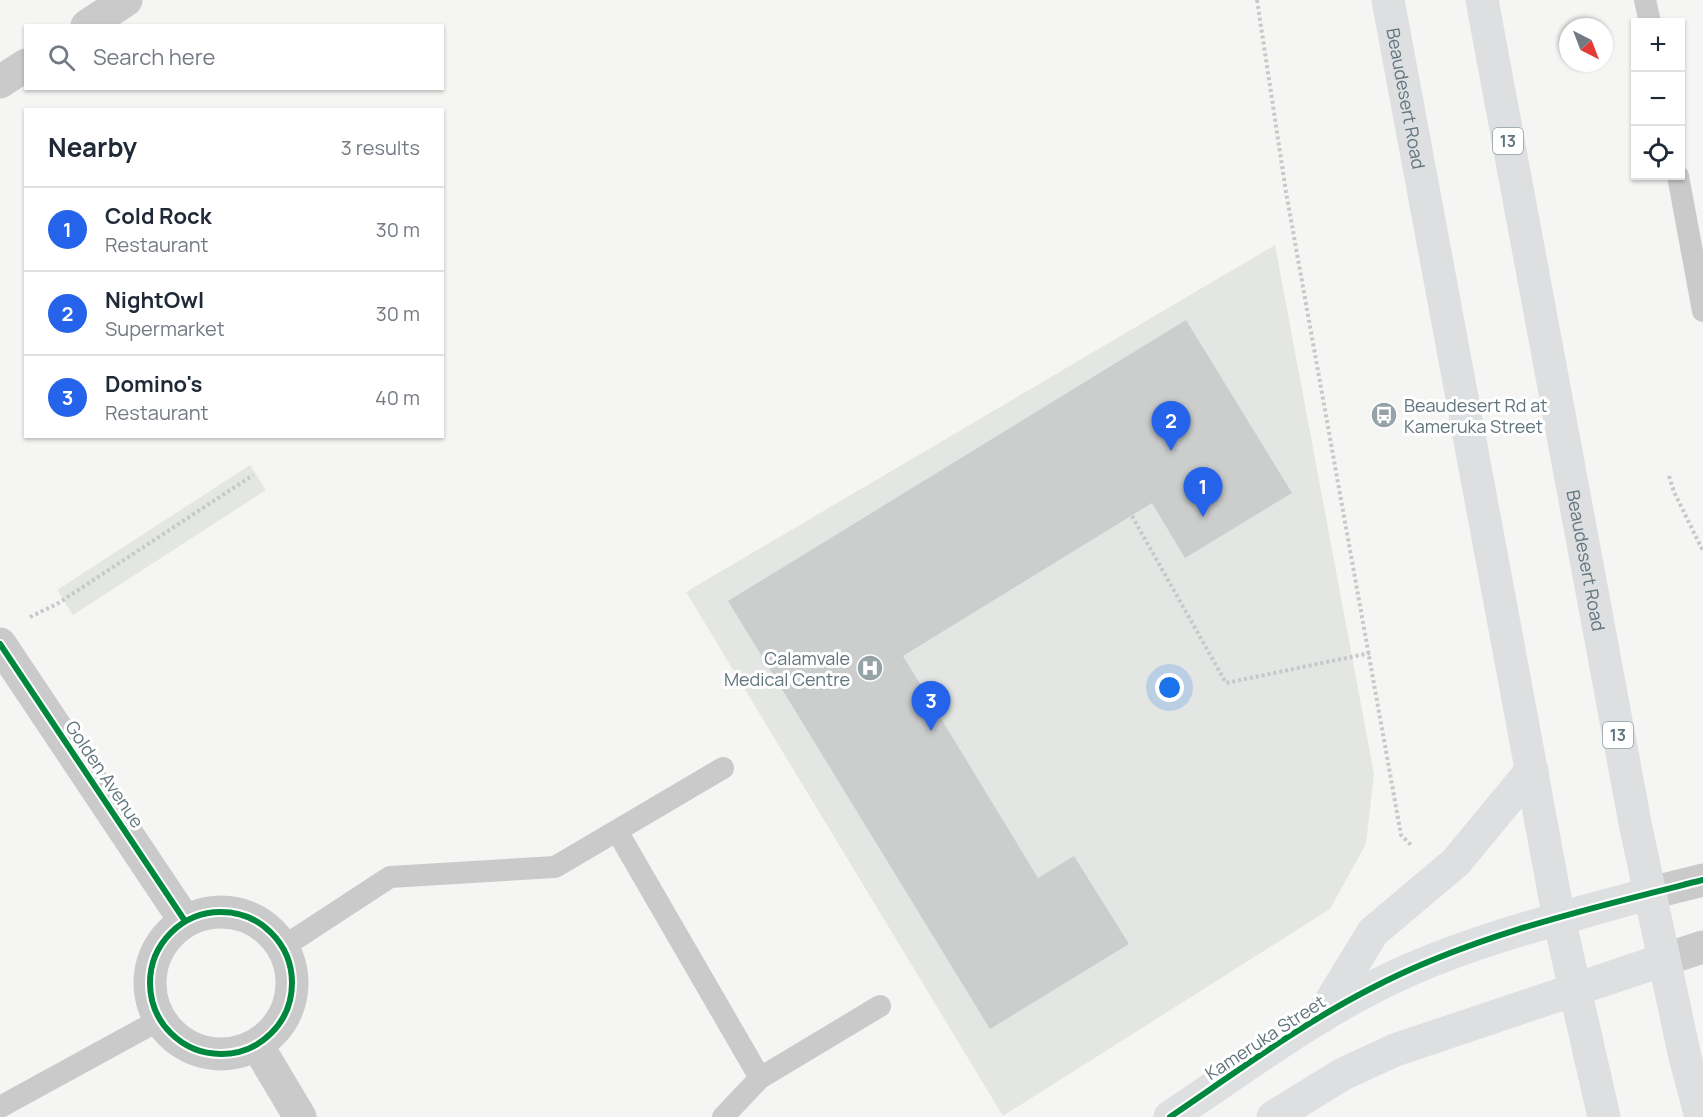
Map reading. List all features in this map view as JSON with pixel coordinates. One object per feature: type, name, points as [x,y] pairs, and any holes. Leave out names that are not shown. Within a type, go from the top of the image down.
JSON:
[{"type":"main road","name":"Beaudesert Road","points":[[1388,0],[1559,919],[1604,1117]]},
{"type":"main road","name":"Beaudesert Road","points":[[1482,0],[1636,828],[1663,960],[1694,1046],[1701,1117]]},
{"type":"main road","points":[[1321,1017],[1373,932],[1456,862],[1532,770]]},
{"type":"main road","name":"Kameruka Street","points":[[1170,1117],[1321,1017],[1409,970],[1500,935],[1651,893]]},
{"type":"main road","points":[[1274,1117],[1343,1074],[1395,1050],[1663,960]]},
{"type":"street","points":[[90,24],[126,0]]},
{"type":"street","points":[[0,82],[24,66]]},
{"type":"street","name":"Golden Avenue","points":[[0,644],[185,921]]},
{"type":"street","points":[[1651,893],[1703,880]]},
{"type":"street","points":[[228,912],[250,917],[269,929],[283,947],[291,968],[293,990],[287,1012],[274,1032],[257,1046],[236,1053],[214,1055],[192,1049],[173,1037],[159,1020],[150,999],[149,976],[155,954],[168,935],[185,921],[206,914],[228,912]]},
{"type":"street","points":[[1663,960],[1703,947]]},
{"type":"street","points":[[257,1046],[300,1117]]},
{"type":"lane","points":[[1645,0],[1649,18]]},
{"type":"lane","points":[[1679,180],[1703,310]]},
{"type":"lane","points":[[283,947],[390,877],[555,867],[723,768]]},
{"type":"lane","points":[[617,831],[760,1078]]},
{"type":"lane","points":[[723,1117],[760,1078],[880,1005]]},
{"type":"lane","points":[[0,1107],[159,1020]]},
{"type":"path","points":[[1257,0],[1286,192],[1401,835],[1416,850]]},
{"type":"path","points":[[28,618],[57,604],[253,475]]},
{"type":"path","points":[[1669,476],[1674,492],[1703,551]]},
{"type":"path","points":[[1131,516],[1226,683],[1370,653]]},
{"type":"shaded area","points":[[1275,245],[1374,774],[1366,844],[1330,909],[1003,1116],[686,592]]},
{"type":"shaded area","points":[[250,465],[266,490],[73,615],[57,590]]},
{"type":"building","points":[[1186,320],[1292,493],[1185,558],[1152,503],[903,656],[1038,878],[1074,856],[1129,944],[990,1029],[728,601]]},
{"type":"cycle path","points":[[0,644],[185,921]]},
{"type":"cycle path","points":[[1170,1117],[1318,1018],[1409,970],[1491,938],[1533,925],[1703,880]]},
{"type":"cycle path","points":[[221,912],[248,917],[271,933],[287,956],[292,983],[287,1010],[271,1033],[248,1049],[221,1054],[194,1049],[171,1033],[155,1010],[150,983],[155,956],[171,933],[194,917],[221,912]]},
{"type":"place","name":"Beaudesert Rd at Kameruka Street","points":[[1384,415]]},
{"type":"place","name":"NightOwl","points":[[1171,451]]},
{"type":"place","name":"Cold Rock","points":[[1203,517]]},
{"type":"place","name":"Calamvale Medical Centre","points":[[870,668]]},
{"type":"place","name":"Domino's","points":[[931,731]]}]
